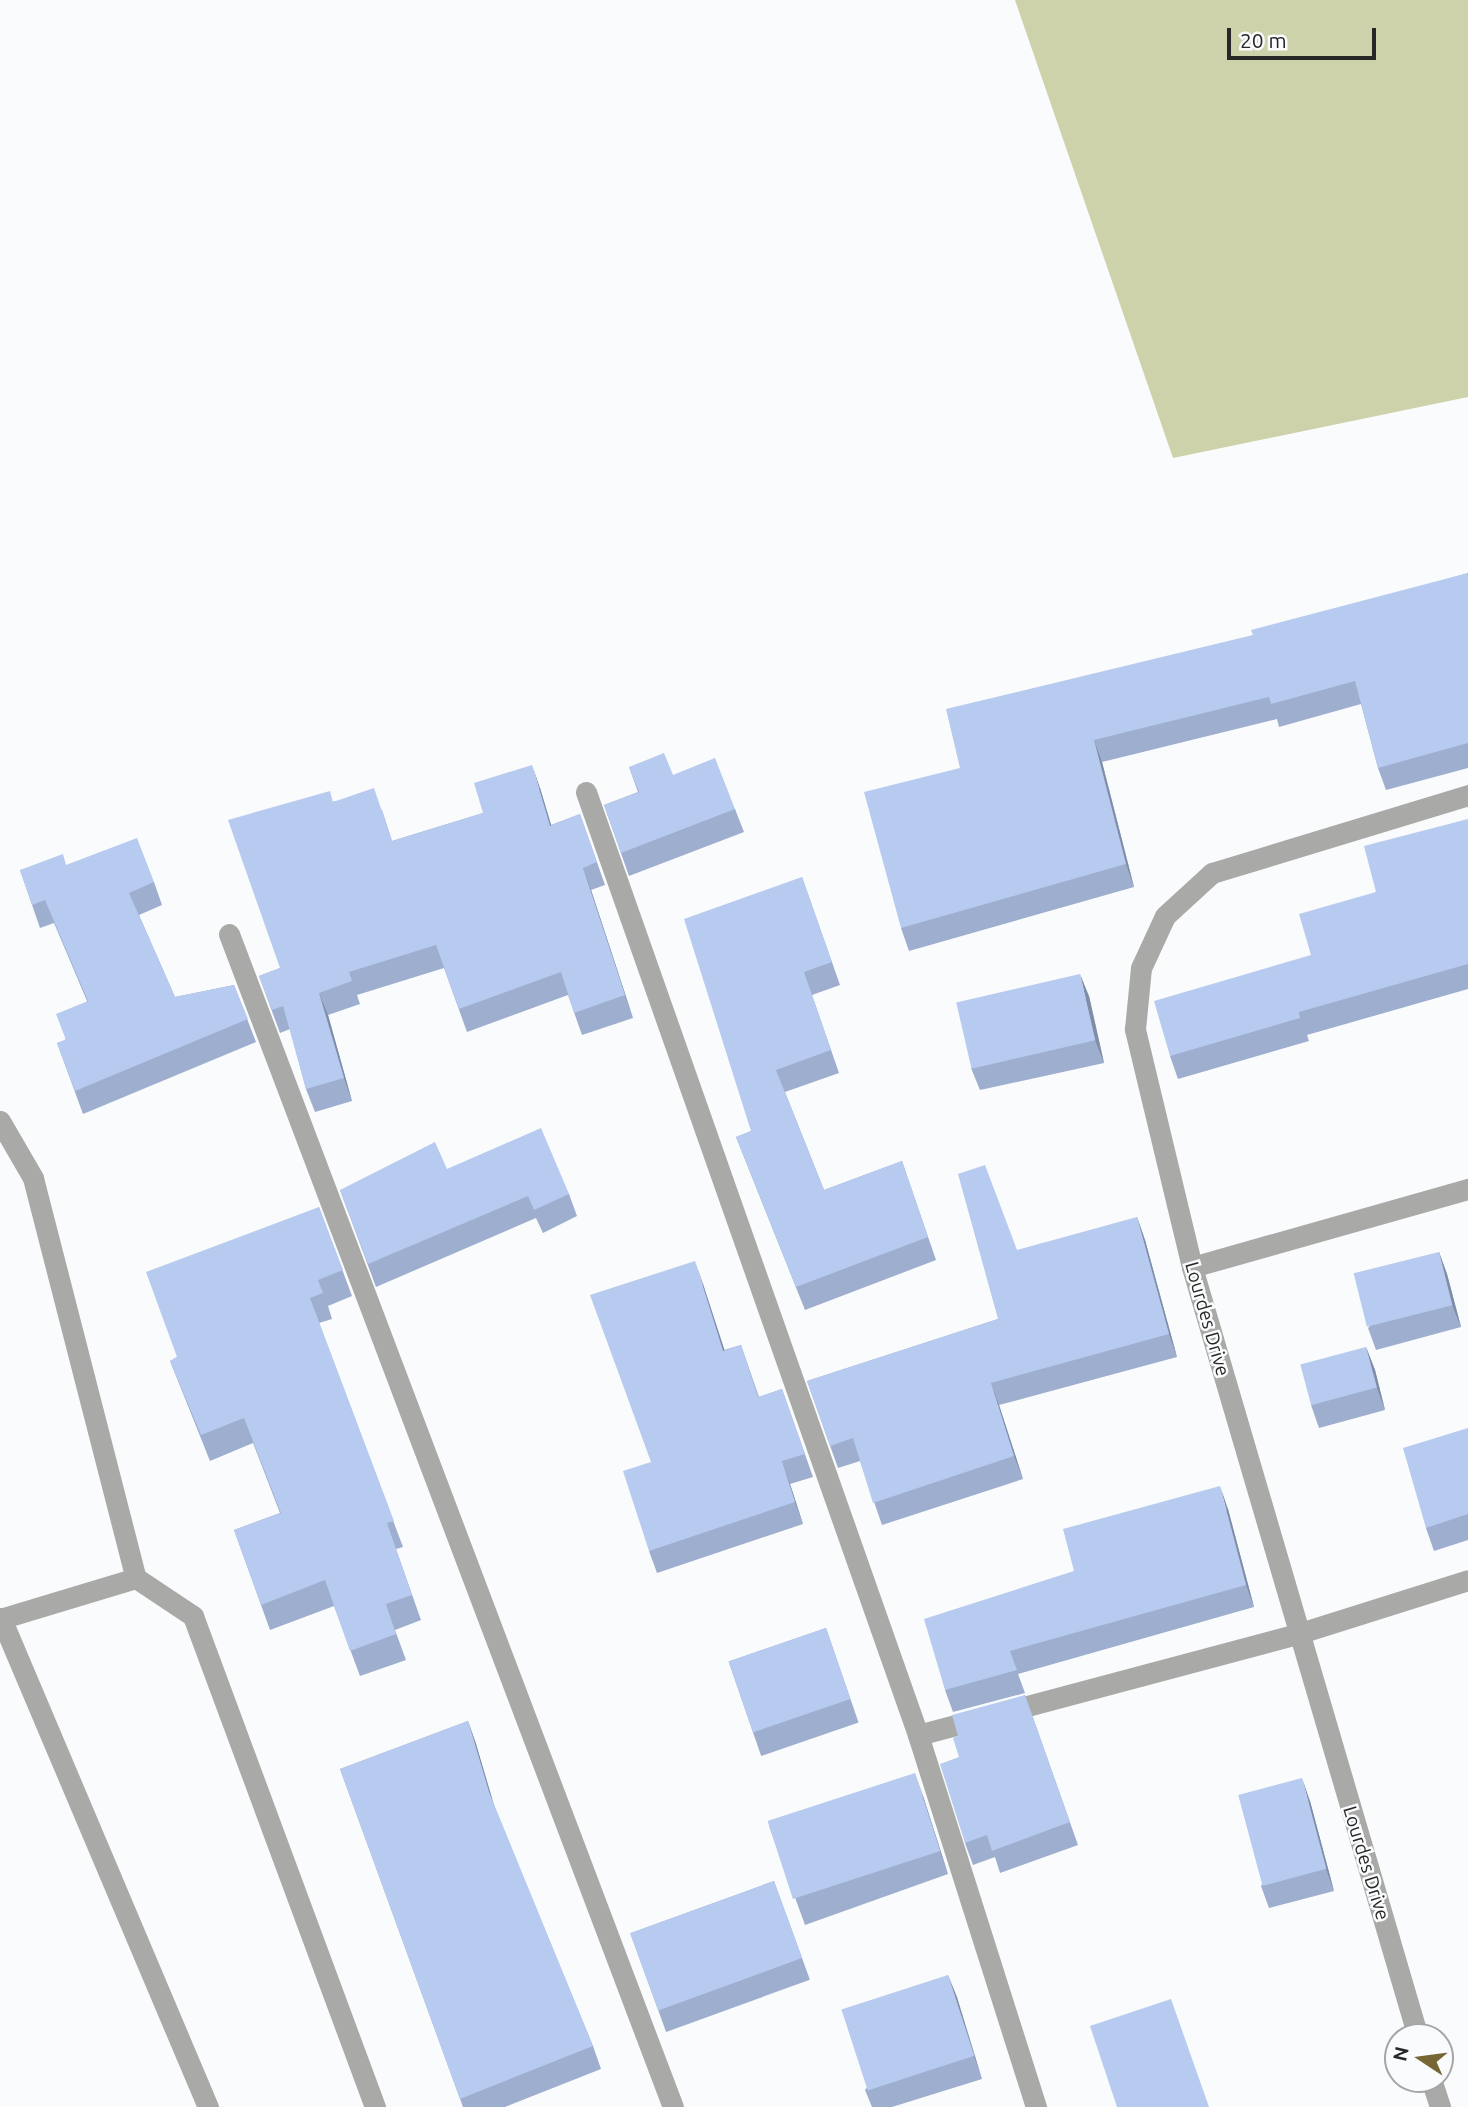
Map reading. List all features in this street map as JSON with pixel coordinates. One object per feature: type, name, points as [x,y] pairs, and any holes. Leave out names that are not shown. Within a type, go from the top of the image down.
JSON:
[{"type":"street","points":[[586,792],[918,1735],[1036,2107]]},
{"type":"street","name":"Lourdes Drive","points":[[1415,2023],[1297,1634],[1192,1267],[1135,1029],[1142,968],[1165,916],[1212,873],[1468,795]]},
{"type":"street","points":[[229,934],[673,2107]]},
{"type":"street","points":[[0,1121],[33,1178],[136,1578],[193,1616],[375,2107]]},
{"type":"street","points":[[1192,1267],[1468,1189]]},
{"type":"street","points":[[136,1578],[1,1618],[208,2107]]},
{"type":"street","points":[[918,1735],[1297,1634],[1468,1580]]},
{"type":"green space","points":[[1015,0],[1468,0],[1468,397],[1173,458]]},
{"type":"building","points":[[1468,573],[1468,743],[1378,768],[1355,681],[1271,704],[1269,697],[1094,740],[1126,864],[901,928],[864,792],[960,768],[946,709],[1253,635],[1251,630]]},
{"type":"building","points":[[664,753],[673,775],[715,758],[735,809],[621,853],[604,805],[639,792],[629,767]]},
{"type":"building","points":[[532,765],[550,826],[580,814],[597,862],[583,868],[625,995],[574,1013],[561,972],[459,1009],[436,945],[349,972],[352,981],[319,993],[344,1078],[306,1089],[283,1006],[272,1010],[259,976],[280,968],[228,820],[330,791],[333,802],[374,788],[392,841],[483,813],[474,783]]},
{"type":"building","points":[[1468,819],[1468,964],[1299,1012],[1300,1018],[1170,1056],[1154,1001],[1311,955],[1299,914],[1376,892],[1364,846]]},
{"type":"building","points":[[137,838],[154,882],[129,893],[175,997],[234,985],[248,1019],[75,1091],[57,1043],[66,1040],[56,1014],[88,1001],[45,900],[32,905],[20,870],[63,854],[66,865]]},
{"type":"building","points":[[802,877],[832,962],[804,972],[831,1050],[776,1070],[824,1190],[902,1161],[928,1237],[796,1287],[736,1137],[751,1131],[684,919]]},
{"type":"building","points":[[1080,974],[1095,1040],[972,1069],[956,1003]]},
{"type":"building","points":[[541,1128],[569,1194],[534,1210],[528,1196],[368,1264],[340,1190],[435,1142],[447,1169]]},
{"type":"building","points":[[985,1165],[1017,1250],[1137,1217],[1169,1334],[991,1383],[1014,1456],[873,1503],[853,1438],[830,1446],[807,1381],[998,1319],[958,1174]]},
{"type":"building","points":[[319,1207],[343,1270],[318,1280],[323,1293],[310,1298],[394,1521],[387,1523],[412,1595],[386,1604],[396,1634],[350,1651],[325,1580],[261,1605],[234,1530],[281,1513],[244,1418],[201,1435],[170,1361],[177,1357],[146,1272]]},
{"type":"building","points":[[1439,1252],[1452,1305],[1367,1327],[1354,1273]]},
{"type":"building","points":[[695,1261],[723,1351],[741,1345],[758,1397],[782,1389],[805,1454],[782,1461],[795,1502],[649,1551],[623,1471],[651,1462],[590,1295]]},
{"type":"building","points":[[1366,1347],[1377,1388],[1311,1405],[1300,1365]]},
{"type":"building","points":[[1468,1428],[1468,1514],[1426,1528],[1403,1448]]},
{"type":"building","points":[[1220,1486],[1246,1585],[1010,1651],[1017,1670],[945,1690],[924,1619],[1074,1571],[1063,1529]]},
{"type":"building","points":[[826,1628],[850,1699],[753,1732],[729,1662]]},
{"type":"building","points":[[1025,1695],[1070,1822],[992,1851],[987,1835],[965,1843],[940,1764],[959,1757],[953,1738],[958,1736],[952,1715]]},
{"type":"building","points":[[468,1721],[489,1792],[593,2046],[460,2099],[340,1769]]},
{"type":"building","points":[[915,1773],[940,1851],[793,1899],[768,1821]]},
{"type":"building","points":[[1302,1778],[1326,1869],[1263,1886],[1238,1795]]},
{"type":"building","points":[[774,1881],[802,1958],[658,2010],[630,1933]]},
{"type":"building","points":[[948,1975],[974,2056],[868,2090],[841,2010]]},
{"type":"building","points":[[1171,1999],[1209,2107],[1117,2107],[1090,2026]]}]
